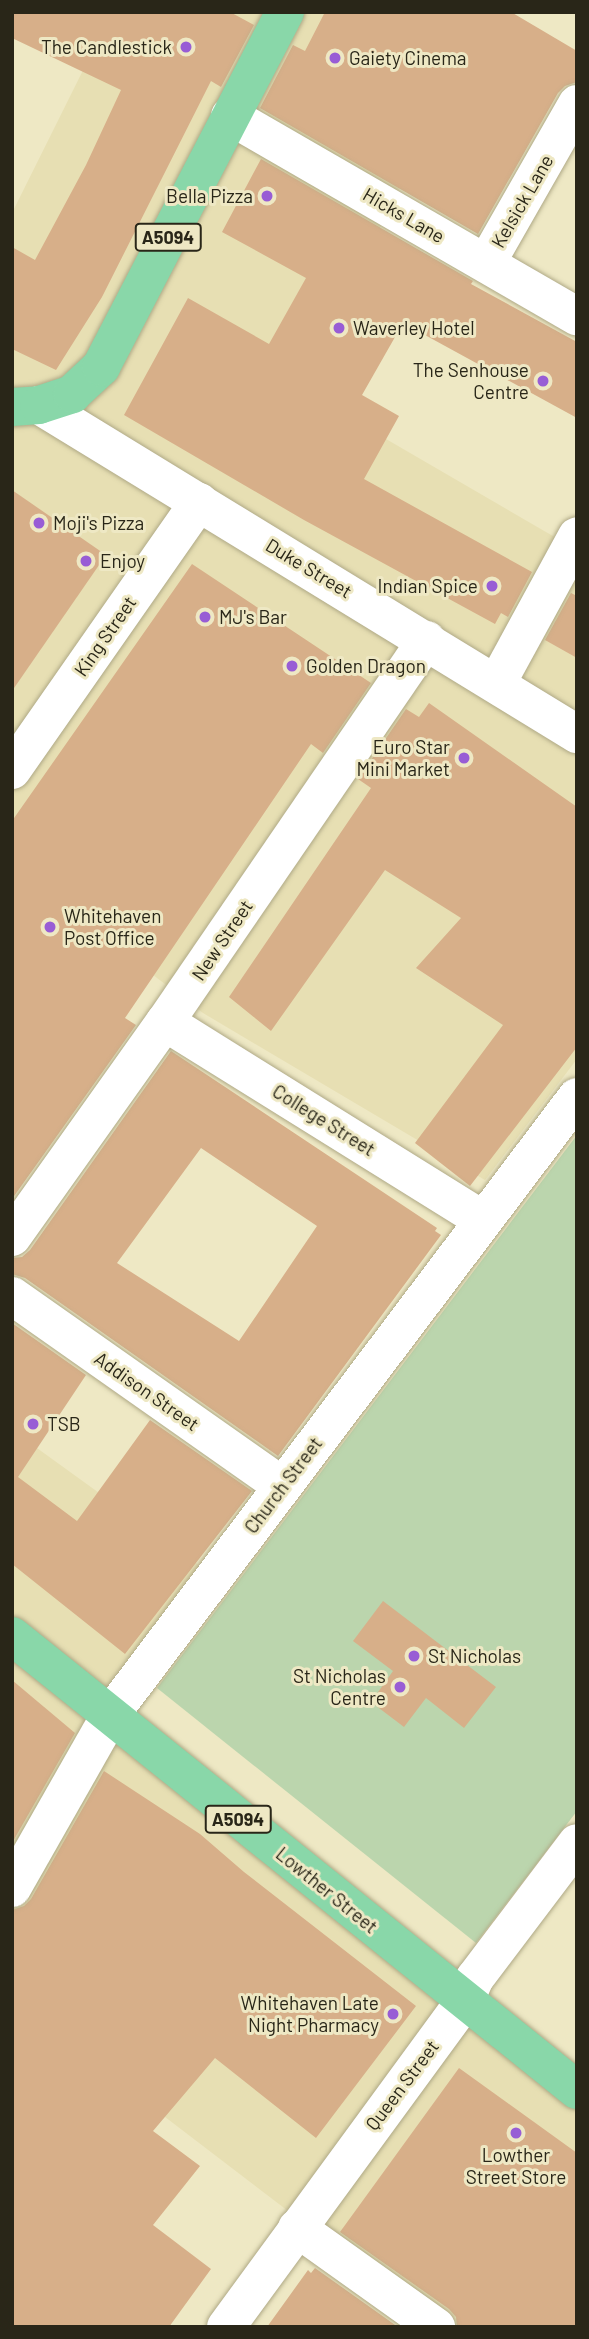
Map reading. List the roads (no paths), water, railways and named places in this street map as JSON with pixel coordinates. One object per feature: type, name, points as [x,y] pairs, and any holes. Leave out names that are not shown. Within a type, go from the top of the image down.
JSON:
[{"type":"main road","name":"A5094","points":[[26,406],[72,394],[101,368],[279,14]]},
{"type":"main road","name":"Lowther Street","points":[[12,1636],[577,2090]]},
{"type":"street","name":"Kelsick Lane","points":[[487,262],[577,104]]},
{"type":"street","name":"Hicks Lane","points":[[230,116],[577,316]]},
{"type":"street","points":[[577,138],[566,159],[577,164]]},
{"type":"street","name":"Duke Street","points":[[26,406],[199,502],[577,734]]},
{"type":"street","name":"King Street","points":[[12,770],[199,502]]},
{"type":"street","points":[[497,683],[577,536]]},
{"type":"street","name":"New Street","points":[[12,1237],[165,1022],[427,640]]},
{"type":"street","name":"College Street","points":[[165,1022],[482,1219]]},
{"type":"street","name":"Church Street","points":[[12,1888],[111,1714],[482,1219],[577,1097]]},
{"type":"street","name":"Addison Street","points":[[12,1296],[282,1486]]},
{"type":"street","name":"Queen Street","points":[[226,2327],[465,2001],[475,1978],[577,1843]]},
{"type":"street","points":[[296,2228],[436,2327]]},
{"type":"place","name":"The Candlestick","points":[[186,47]]},
{"type":"place","name":"Gaiety Cinema","points":[[335,58]]},
{"type":"place","name":"Bella Pizza","points":[[267,196]]},
{"type":"place","name":"Waverley Hotel","points":[[339,328]]},
{"type":"place","name":"The Senhouse Centre","points":[[543,381]]},
{"type":"place","name":"Moji's Pizza","points":[[39,523]]},
{"type":"place","name":"Enjoy","points":[[86,561]]},
{"type":"place","name":"Indian Spice","points":[[492,586]]},
{"type":"place","name":"MJ's Bar","points":[[205,617]]},
{"type":"place","name":"Golden Dragon","points":[[292,666]]},
{"type":"place","name":"Euro Star Mini Market","points":[[464,758]]},
{"type":"place","name":"Whitehaven Post Office","points":[[50,927]]},
{"type":"place","name":"TSB","points":[[33,1424]]},
{"type":"place","name":"St Nicholas","points":[[414,1656]]},
{"type":"place","name":"St Nicholas Centre","points":[[400,1687]]},
{"type":"place","name":"Whitehaven Late Night Pharmacy","points":[[393,2014]]},
{"type":"place","name":"Lowther Street Store","points":[[516,2133]]}]
